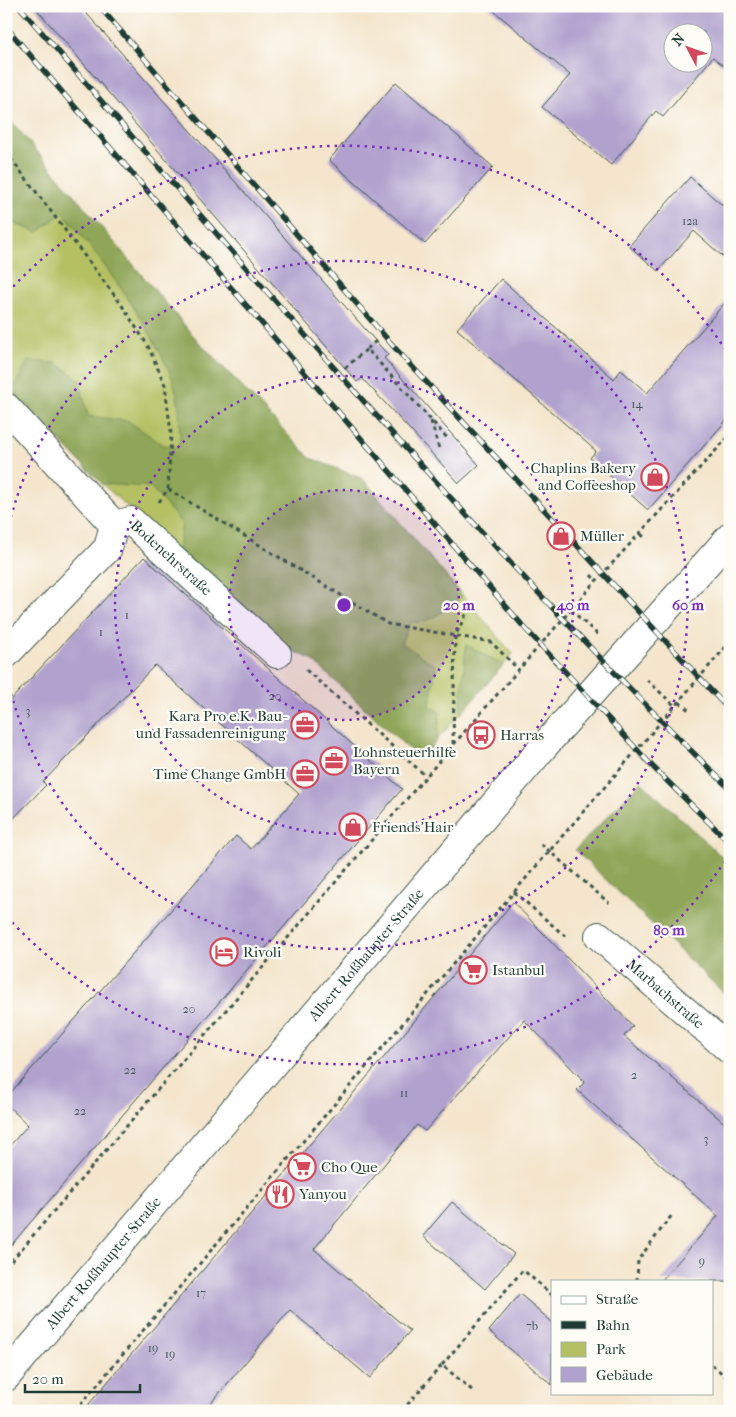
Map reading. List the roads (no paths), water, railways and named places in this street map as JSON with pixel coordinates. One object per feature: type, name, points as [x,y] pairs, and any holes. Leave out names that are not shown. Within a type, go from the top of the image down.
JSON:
[{"type":"main road","name":"Bodenehrstraße","points":[[6,407],[126,526],[277,654]]},
{"type":"main road","points":[[6,654],[108,548],[126,526]]},
{"type":"main road","name":"Albert-Roßhaupter-Straße","points":[[6,1377],[533,758],[730,536]]},
{"type":"main road","name":"Marbachstraße","points":[[599,936],[730,1050]]},
{"type":"railway","points":[[19,6],[279,306],[455,503],[545,600],[730,789]]},
{"type":"railway","points":[[99,6],[395,348],[730,711]]},
{"type":"railway","points":[[6,27],[523,626],[654,768],[730,843]]},
{"type":"place","name":"Chaplins Bakery and Coffeeshop","points":[[655,477]]},
{"type":"place","name":"Müller","points":[[561,536]]},
{"type":"place","name":"Kara Pro e.K. Bau- und Fassadenreinigung","points":[[305,725]]},
{"type":"place","name":"Harras","points":[[481,735]]},
{"type":"place","name":"Lohnsteuerhilfe Bayern","points":[[334,761]]},
{"type":"place","name":"Time Change GmbH","points":[[305,774]]},
{"type":"place","name":"Friends’Hair","points":[[353,827]]},
{"type":"place","name":"Rivoli","points":[[224,952]]},
{"type":"place","name":"Istanbul","points":[[473,970]]},
{"type":"place","name":"Cho Que","points":[[302,1167]]},
{"type":"place","name":"Yanyou","points":[[280,1194]]}]
